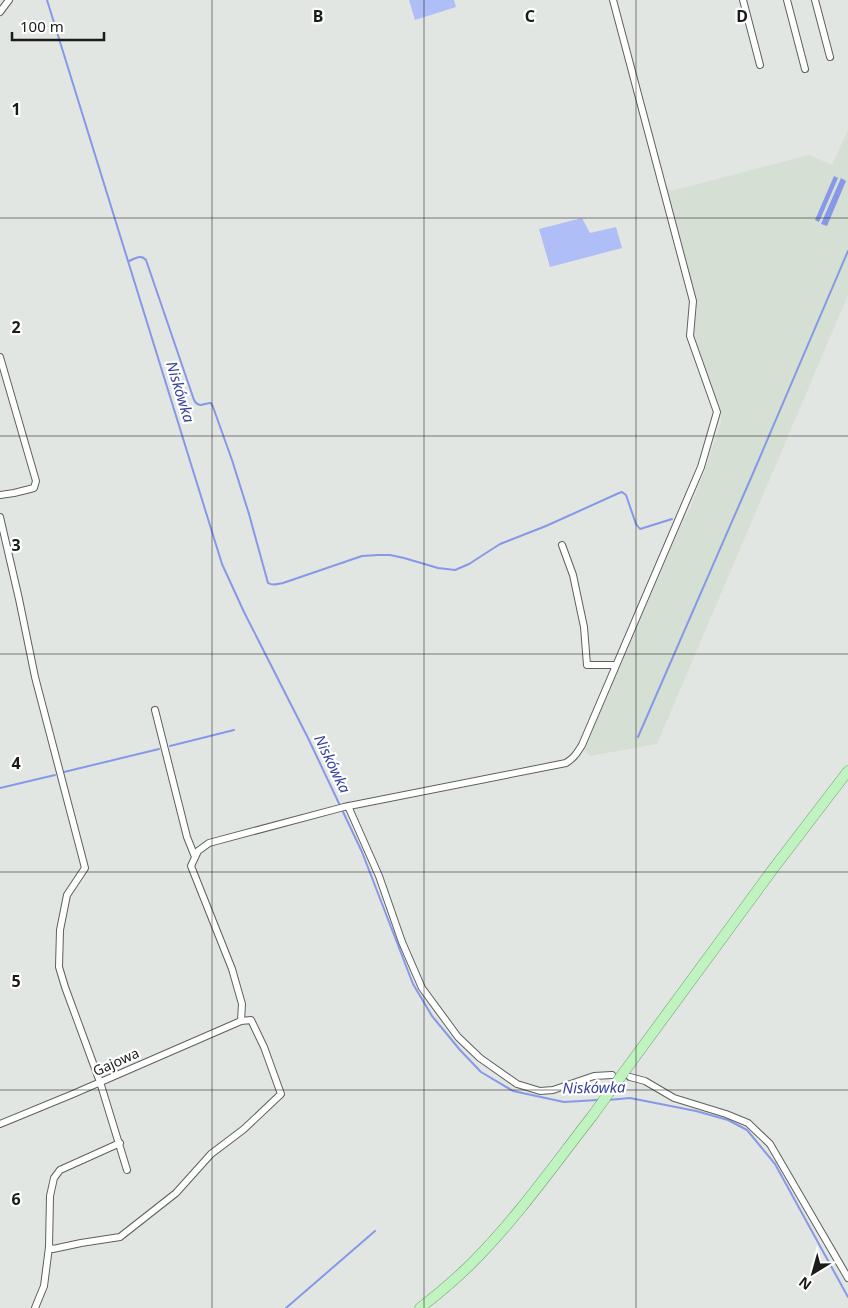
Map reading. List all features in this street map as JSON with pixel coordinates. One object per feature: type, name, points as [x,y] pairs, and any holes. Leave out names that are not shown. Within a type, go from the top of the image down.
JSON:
[{"type":"main road","points":[[420,1308],[461,1273],[486,1248],[529,1198],[593,1114],[627,1074],[773,868],[848,770]]},
{"type":"street","points":[[0,12],[9,0]]},
{"type":"street","points":[[49,1247],[54,1248],[120,1237],[176,1193],[211,1154],[244,1129],[281,1094],[252,1020],[241,1021],[242,1004],[232,969],[191,866],[198,851],[210,843],[346,806],[566,763],[574,758],[582,745],[702,466],[717,412],[690,336],[693,301],[613,0]]},
{"type":"street","points":[[743,0],[760,65]]},
{"type":"street","points":[[787,0],[805,69]]},
{"type":"street","points":[[815,0],[830,57]]},
{"type":"street","points":[[0,357],[36,481],[34,488],[0,495]]},
{"type":"street","points":[[0,517],[35,677],[85,868],[67,895],[60,930],[59,967],[100,1082],[127,1170]]},
{"type":"street","points":[[562,545],[573,575],[584,627],[587,665],[616,665]]},
{"type":"street","points":[[155,710],[187,837],[195,857]]},
{"type":"street","points":[[346,806],[379,876],[402,942],[422,988],[464,1042],[480,1058],[517,1084],[540,1091],[552,1090],[594,1076],[612,1074]]},
{"type":"street","name":"Gajowa","points":[[0,1124],[241,1021]]},
{"type":"street","points":[[627,1074],[645,1081],[674,1098],[726,1114],[748,1123],[754,1128],[770,1144],[848,1278]]},
{"type":"street","points":[[35,1308],[44,1286],[49,1247],[50,1196],[54,1178],[60,1170],[120,1143]]},
{"type":"shaded area","points":[[409,0],[454,0],[456,7],[415,20]]},
{"type":"shaded area","points":[[848,130],[848,295],[657,744],[590,756],[584,750],[693,501],[721,421],[721,410],[694,340],[693,292],[665,183],[671,191],[809,155],[832,165]]},
{"type":"shaded area","points":[[834,176],[838,178],[819,222],[815,220]]},
{"type":"shaded area","points":[[841,178],[846,181],[827,226],[821,224]]},
{"type":"shaded area","points":[[582,218],[590,233],[616,227],[622,248],[550,267],[539,229]]},
{"type":"waterway","name":"Niskówka","points":[[47,0],[222,564],[362,852],[413,984],[432,1016],[481,1072],[513,1091],[564,1102],[598,1100]]},
{"type":"waterway","points":[[638,737],[848,251]]},
{"type":"waterway","points":[[129,261],[140,257],[146,260],[194,400],[200,405],[211,403],[213,407],[232,460],[268,583],[270,584],[283,583],[362,556],[390,555],[438,568],[455,570],[469,564],[500,544],[622,492],[626,495],[636,524],[640,529],[672,519]]},
{"type":"waterway","points":[[170,746],[234,730]]},
{"type":"waterway","points":[[64,772],[159,749]]},
{"type":"waterway","points":[[0,788],[55,775]]},
{"type":"waterway","name":"Niskówka","points":[[608,1100],[630,1098],[696,1111],[728,1120],[747,1130],[775,1164],[848,1297]]},
{"type":"waterway","points":[[286,1308],[375,1231]]}]
